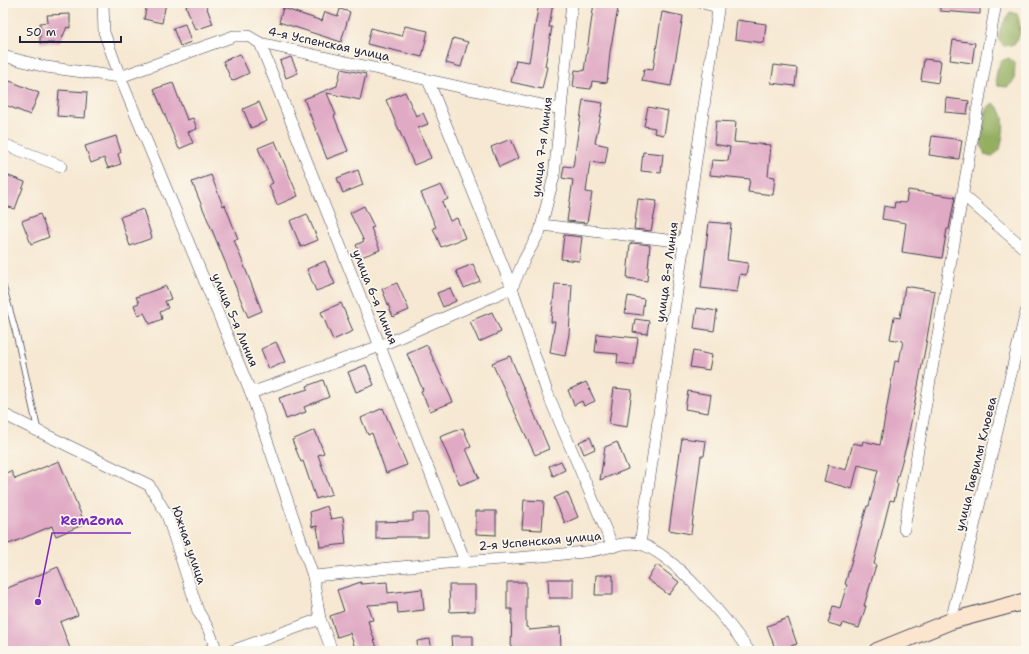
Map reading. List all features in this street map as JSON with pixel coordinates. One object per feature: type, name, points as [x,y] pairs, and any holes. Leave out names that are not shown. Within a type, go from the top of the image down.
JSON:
[{"type":"main road","points":[[877,651],[950,621],[1026,601]]},
{"type":"street","name":"улица 5-я Линия","points":[[103,3],[104,32],[120,77],[251,393],[312,576],[320,619],[332,651]]},
{"type":"street","name":"улица 7-я Линия","points":[[512,288],[524,260],[542,225],[554,176],[572,3]]},
{"type":"street","points":[[703,3],[718,5]]},
{"type":"street","points":[[904,529],[996,3]]},
{"type":"street","name":"улица 8-я Линия","points":[[640,544],[718,5]]},
{"type":"street","name":"4-я Успенская улица","points":[[4,59],[46,67],[120,77],[234,36],[248,36],[260,43],[560,109]]},
{"type":"street","name":"улица 6-я Линия","points":[[260,43],[465,561]]},
{"type":"street","points":[[428,80],[512,288],[547,392],[612,547]]},
{"type":"street","points":[[3,144],[61,166]]},
{"type":"street","points":[[963,195],[1026,250]]},
{"type":"street","points":[[542,225],[684,242]]},
{"type":"street","points":[[251,393],[380,346],[512,288]]},
{"type":"street","name":"улица Гаврилы Клюева","points":[[950,621],[1026,312]]},
{"type":"street","name":"Южная улица","points":[[3,414],[149,484],[167,515],[198,611],[208,628],[215,646],[208,651]]},
{"type":"street","name":"2-я Успенская улица","points":[[312,576],[465,561],[586,552],[628,543],[640,544]]},
{"type":"street","points":[[640,544],[653,550],[682,572],[727,620],[749,651]]},
{"type":"street","points":[[232,651],[320,619]]},
{"type":"lane","points":[[3,286],[16,333],[38,430]]},
{"type":"green space","points":[[1010,12],[1017,14],[1020,34],[1014,45],[1004,46],[998,40],[1000,29]]},
{"type":"green space","points":[[1009,58],[1015,63],[1014,81],[1007,87],[998,86],[996,74],[998,68],[1001,61]]},
{"type":"green space","points":[[993,103],[1001,113],[1004,125],[1000,150],[991,157],[985,155],[981,143],[986,109]]},
{"type":"building","points":[[147,3],[166,3],[162,23],[144,19]]},
{"type":"building","points":[[194,3],[205,3],[213,24],[195,30],[186,6]]},
{"type":"building","points":[[539,3],[553,3],[549,27],[552,27],[545,66],[547,67],[542,89],[511,82],[516,60],[529,62]]},
{"type":"building","points":[[594,3],[619,3],[610,52],[607,83],[592,81],[591,89],[573,87],[575,70],[584,71]]},
{"type":"building","points":[[940,3],[980,3],[980,14],[940,11]]},
{"type":"building","points":[[283,8],[322,21],[325,12],[338,16],[340,9],[350,12],[341,42],[279,22]]},
{"type":"building","points":[[662,12],[683,16],[671,86],[642,81],[644,69],[653,70]]},
{"type":"building","points":[[70,14],[70,28],[67,27],[60,43],[40,43],[40,23],[48,22],[47,15]]},
{"type":"building","points":[[737,20],[766,24],[764,43],[735,39]]},
{"type":"building","points":[[185,24],[191,42],[180,46],[173,28]]},
{"type":"building","points":[[405,26],[428,31],[422,57],[367,44],[371,28],[402,36]]},
{"type":"building","points":[[453,38],[468,42],[461,67],[446,63]]},
{"type":"building","points":[[953,40],[975,43],[972,63],[950,60]]},
{"type":"building","points":[[240,54],[249,73],[232,81],[223,61]]},
{"type":"building","points":[[291,57],[298,73],[286,78],[280,61]]},
{"type":"building","points":[[924,59],[941,61],[938,83],[921,80]]},
{"type":"building","points":[[774,65],[797,68],[795,86],[771,83]]},
{"type":"building","points":[[341,69],[366,74],[360,100],[327,93],[336,115],[334,116],[348,151],[327,159],[304,99],[337,86]]},
{"type":"building","points":[[10,81],[39,93],[30,115],[3,104],[3,97]]},
{"type":"building","points":[[173,83],[187,120],[193,118],[197,129],[188,132],[193,143],[179,149],[154,89]]},
{"type":"building","points":[[59,90],[87,92],[85,118],[57,116]]},
{"type":"building","points":[[405,92],[416,116],[423,113],[428,124],[418,128],[431,158],[414,165],[386,100]]},
{"type":"building","points":[[946,98],[969,101],[967,114],[945,112]]},
{"type":"building","points":[[583,100],[603,103],[595,143],[608,146],[605,164],[590,162],[586,192],[592,193],[587,223],[567,221],[573,180],[562,178],[564,166],[573,167]]},
{"type":"building","points":[[259,102],[267,121],[251,128],[243,109]]},
{"type":"building","points":[[648,107],[668,111],[664,135],[654,133],[655,128],[644,126]]},
{"type":"building","points":[[716,121],[736,122],[734,142],[771,145],[768,176],[775,177],[773,195],[748,192],[750,179],[710,175],[712,160],[728,161],[730,147],[714,144]]},
{"type":"building","points":[[116,136],[121,152],[118,154],[121,164],[108,168],[104,158],[91,163],[85,146]]},
{"type":"building","points":[[932,136],[962,140],[959,159],[929,155]]},
{"type":"building","points":[[511,139],[519,158],[499,167],[491,147]]},
{"type":"building","points":[[275,141],[298,196],[277,205],[269,185],[273,183],[258,148]]},
{"type":"building","points":[[643,152],[663,154],[661,173],[641,171]]},
{"type":"building","points":[[358,170],[363,185],[343,193],[337,178]]},
{"type":"building","points":[[6,175],[25,182],[15,209],[3,205],[3,182]]},
{"type":"building","points":[[211,175],[223,206],[225,205],[238,239],[234,240],[262,311],[248,317],[192,182]]},
{"type":"building","points":[[441,185],[448,199],[442,202],[450,221],[457,218],[465,238],[441,247],[433,228],[436,227],[421,193]]},
{"type":"building","points":[[908,190],[955,197],[942,258],[902,252],[906,223],[882,219],[884,206],[894,208],[895,202],[906,203]]},
{"type":"building","points":[[638,199],[657,201],[651,231],[634,229]]},
{"type":"building","points":[[364,206],[374,227],[371,228],[380,250],[361,257],[356,245],[364,241],[350,213]]},
{"type":"building","points":[[143,209],[152,238],[130,246],[120,217]]},
{"type":"building","points":[[40,214],[49,237],[31,244],[22,221]]},
{"type":"building","points":[[307,214],[318,240],[301,247],[290,221]]},
{"type":"building","points":[[709,222],[731,224],[727,260],[748,263],[746,275],[740,274],[737,292],[701,288]]},
{"type":"building","points":[[564,235],[582,237],[579,261],[561,259]]},
{"type":"building","points":[[630,244],[650,245],[647,281],[627,278]]},
{"type":"building","points":[[325,261],[335,284],[316,291],[307,269]]},
{"type":"building","points":[[473,264],[480,281],[464,288],[456,271]]},
{"type":"building","points":[[397,283],[409,310],[393,317],[382,289]]},
{"type":"building","points":[[555,284],[572,285],[569,334],[565,356],[550,353],[555,322],[551,322]]},
{"type":"building","points":[[166,286],[171,299],[165,301],[168,308],[160,312],[162,319],[150,324],[144,313],[138,315],[134,305],[139,303],[136,297]]},
{"type":"building","points":[[905,286],[935,291],[926,344],[907,443],[896,483],[898,484],[894,501],[890,500],[874,564],[876,565],[864,606],[866,606],[859,628],[843,623],[842,627],[828,623],[833,606],[840,608],[847,585],[845,584],[867,506],[869,506],[878,470],[858,465],[852,489],[824,481],[828,465],[846,470],[853,443],[862,445],[863,441],[880,445],[895,361],[899,362],[903,341],[890,339],[894,317],[900,318]]},
{"type":"building","points":[[450,288],[456,301],[443,307],[437,293]]},
{"type":"building","points":[[628,296],[644,299],[642,315],[625,313]]},
{"type":"building","points":[[341,303],[353,331],[333,340],[321,312]]},
{"type":"building","points":[[697,308],[717,311],[714,331],[694,328]]},
{"type":"building","points":[[492,312],[501,332],[479,342],[470,321]]},
{"type":"building","points":[[635,319],[649,321],[647,334],[633,332]]},
{"type":"building","points":[[597,334],[638,338],[634,365],[617,363],[618,354],[595,352]]},
{"type":"building","points":[[276,342],[285,362],[269,369],[261,349]]},
{"type":"building","points":[[427,345],[453,402],[430,411],[421,391],[423,390],[407,354]]},
{"type":"building","points":[[693,351],[712,355],[709,370],[690,367]]},
{"type":"building","points":[[510,356],[549,449],[535,455],[492,363]]},
{"type":"building","points":[[366,365],[374,385],[356,392],[348,372]]},
{"type":"building","points":[[323,380],[329,397],[304,407],[306,412],[286,419],[279,398],[308,389],[307,386]]},
{"type":"building","points":[[586,382],[595,401],[584,406],[582,401],[574,405],[568,390]]},
{"type":"building","points":[[614,388],[632,390],[627,427],[609,424]]},
{"type":"building","points":[[688,391],[711,395],[708,413],[685,409]]},
{"type":"building","points":[[383,408],[407,465],[386,473],[372,433],[368,435],[361,418]]},
{"type":"building","points":[[463,428],[471,447],[466,449],[479,478],[460,485],[440,437]]},
{"type":"building","points":[[315,430],[324,453],[318,455],[332,494],[316,499],[303,461],[301,462],[292,440]]},
{"type":"building","points":[[590,437],[595,449],[584,454],[579,442]]},
{"type":"building","points":[[682,438],[706,441],[704,456],[701,456],[691,534],[669,530]]},
{"type":"building","points":[[617,442],[628,469],[600,480],[605,447]]},
{"type":"building","points":[[59,461],[85,524],[56,536],[52,526],[9,544],[3,530],[3,474],[11,471],[15,479]]},
{"type":"building","points":[[561,461],[565,470],[553,476],[549,466]]},
{"type":"building","points":[[567,492],[578,517],[565,523],[554,498]]},
{"type":"building","points":[[524,500],[544,501],[542,530],[522,529]]},
{"type":"building","points":[[327,506],[331,519],[343,517],[346,544],[320,547],[317,526],[312,527],[310,512]]},
{"type":"building","points":[[476,511],[496,511],[496,535],[476,534]]},
{"type":"building","points":[[413,513],[428,513],[428,537],[396,537],[376,539],[376,522],[413,521]]},
{"type":"building","points":[[657,565],[679,582],[669,595],[647,579]]},
{"type":"building","points":[[58,567],[78,615],[60,622],[71,651],[3,651],[3,590]]},
{"type":"building","points":[[596,575],[613,575],[613,595],[595,595]]},
{"type":"building","points":[[548,579],[573,579],[573,598],[549,598]]},
{"type":"building","points":[[361,582],[361,584],[387,582],[388,593],[422,589],[424,610],[398,613],[397,603],[368,605],[373,620],[368,621],[378,651],[356,651],[350,633],[337,637],[330,616],[344,611],[337,590]]},
{"type":"building","points":[[507,582],[526,582],[526,627],[529,628],[529,630],[560,627],[561,648],[511,651],[512,609],[507,609]]},
{"type":"building","points":[[449,585],[475,585],[475,611],[450,612]]},
{"type":"building","points":[[788,618],[797,644],[776,651],[767,626]]},
{"type":"building","points":[[451,636],[473,636],[473,651],[452,651]]},
{"type":"building","points":[[430,639],[432,651],[418,651],[417,641]]},
{"type":"place","name":"RemZona","points":[[38,602]]}]
